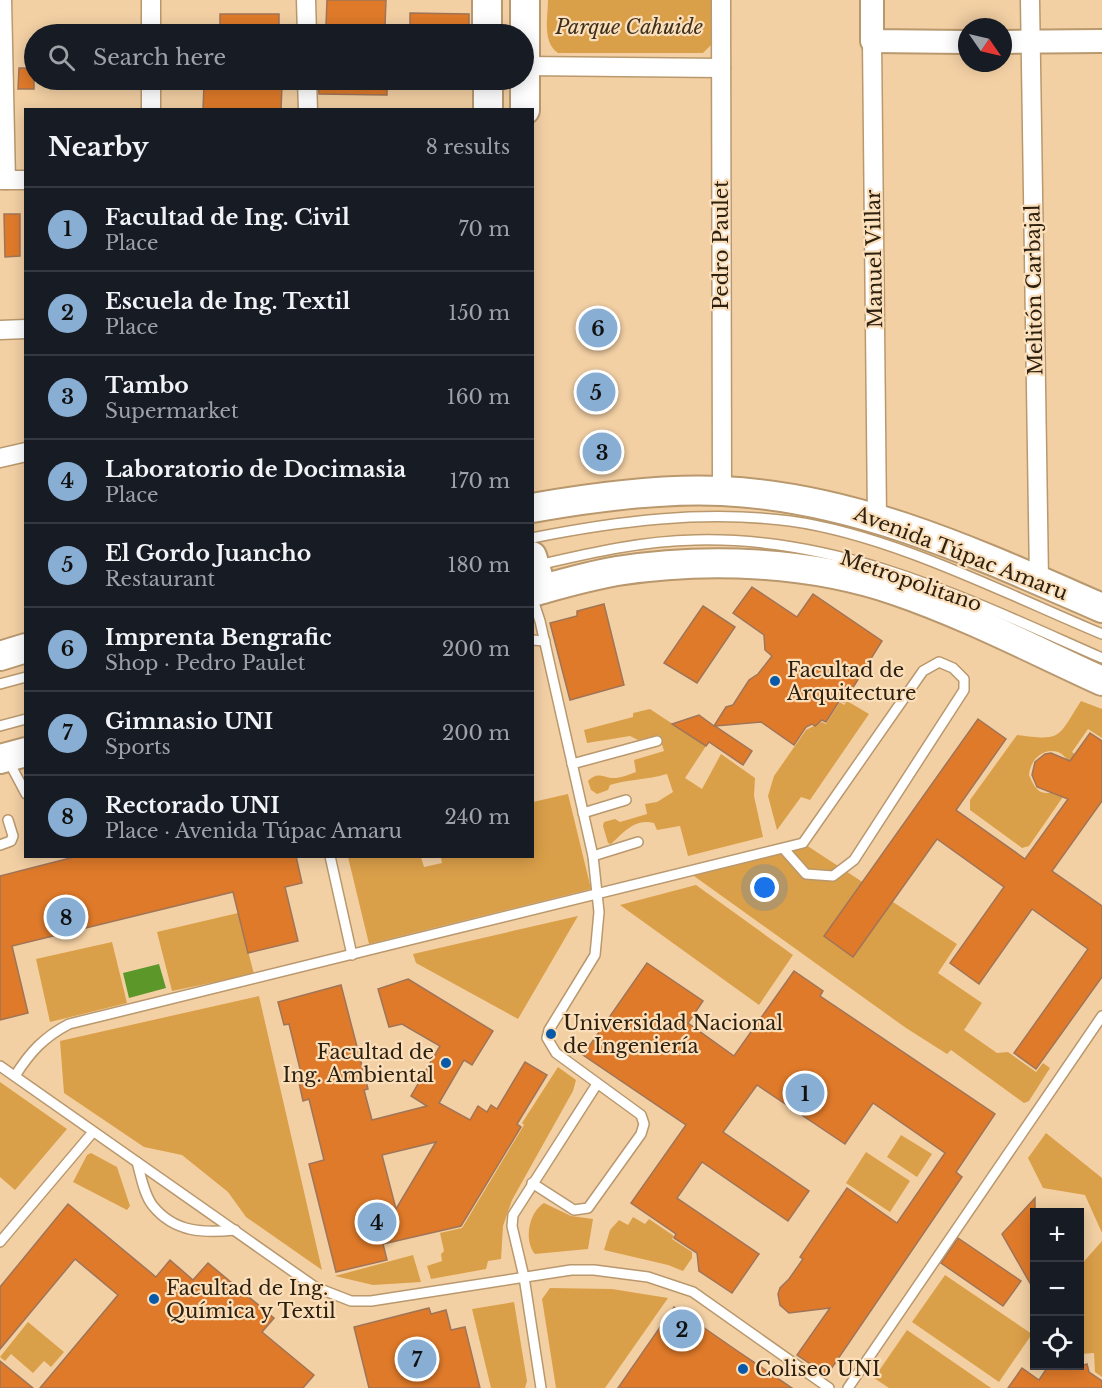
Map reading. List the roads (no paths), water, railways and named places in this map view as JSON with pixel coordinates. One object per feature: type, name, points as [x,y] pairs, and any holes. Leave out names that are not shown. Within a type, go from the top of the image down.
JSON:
[{"type":"main road","points":[[487,0],[487,24]]},
{"type":"main road","points":[[525,0],[525,24]]},
{"type":"main road","points":[[488,90],[488,108]]},
{"type":"main road","points":[[525,90],[525,108]]},
{"type":"main road","name":"Avenida Túpac Amaru","points":[[534,507],[630,494],[722,491],[805,501],[877,518],[1039,580],[1102,608]]},
{"type":"main road","points":[[534,578],[688,564],[788,568],[828,574],[895,590],[943,608],[1102,681]]},
{"type":"main road","points":[[0,656],[24,649]]},
{"type":"street","points":[[2,0],[3,180],[24,180]]},
{"type":"street","points":[[151,0],[151,24]]},
{"type":"street","points":[[306,0],[307,24]]},
{"type":"street","name":"Pedro Paulet","points":[[721,0],[722,491]]},
{"type":"street","name":"Manuel Villar","points":[[872,0],[877,518]]},
{"type":"street","name":"Melitón Carbajal","points":[[1030,0],[1039,580]]},
{"type":"street","points":[[872,41],[958,42]]},
{"type":"street","points":[[1012,42],[1102,41]]},
{"type":"street","points":[[534,66],[721,68]]},
{"type":"street","points":[[151,90],[151,108]]},
{"type":"street","points":[[307,90],[308,108]]},
{"type":"street","points":[[0,330],[24,330]]},
{"type":"street","points":[[0,458],[24,452]]},
{"type":"lane","name":"Metropolitano","points":[[534,538],[628,522],[677,517],[742,517],[791,521],[883,543],[1102,633]]},
{"type":"lane","name":"Metropolitano","points":[[534,578],[616,548],[668,542],[718,540],[797,546],[879,566],[984,607],[1102,658]]},
{"type":"lane","points":[[532,1183],[570,1208],[584,1210],[592,1204],[641,1134],[644,1124],[641,1115],[556,1053],[547,1038],[549,1030],[595,955],[599,895],[593,856],[545,641],[534,578]]},
{"type":"lane","points":[[534,640],[545,641]]},
{"type":"lane","points":[[15,1076],[36,1046],[50,1033],[69,1024],[803,843],[922,671],[939,662],[953,668],[964,679],[964,690],[854,860],[833,876],[806,874],[783,848]]},
{"type":"lane","points":[[0,684],[24,678]]},
{"type":"lane","points":[[0,726],[24,720]]},
{"type":"lane","points":[[572,764],[657,741]]},
{"type":"lane","points":[[11,756],[24,789]]},
{"type":"lane","points":[[583,813],[626,800]]},
{"type":"lane","points":[[0,846],[11,841],[13,836],[8,820]]},
{"type":"lane","points":[[593,856],[638,842]]},
{"type":"lane","points":[[330,858],[352,955]]},
{"type":"lane","points":[[848,1388],[1102,1016]]},
{"type":"lane","points":[[0,1066],[315,1287],[351,1301],[394,1299],[524,1277],[594,1270],[668,1282],[693,1292],[829,1388]]},
{"type":"lane","points":[[541,1388],[524,1277],[512,1226],[513,1215],[597,1084]]},
{"type":"lane","points":[[0,1242],[93,1132]]},
{"type":"lane","points":[[137,1162],[148,1198],[162,1214],[194,1232],[236,1230]]},
{"type":"place","name":"Imprenta Bengrafic","points":[[598,328]]},
{"type":"place","name":"El Gordo Juancho","points":[[596,392]]},
{"type":"place","name":"Tambo","points":[[602,452]]},
{"type":"place","name":"Facultad de Arquitecture","points":[[775,681]]},
{"type":"place","name":"Rectorado UNI","points":[[66,917]]},
{"type":"place","name":"Universidad Nacional de Ingeniería","points":[[551,1034]]},
{"type":"place","name":"Facultad de Ing. Ambiental","points":[[446,1063]]},
{"type":"place","name":"Facultad de Ing. Civil","points":[[805,1093]]},
{"type":"place","name":"Laboratorio de Docimasia","points":[[377,1222]]},
{"type":"place","name":"Facultad de Ing. Química y Textil","points":[[154,1299]]},
{"type":"place","name":"Escuela de Ing. Textil","points":[[682,1329]]},
{"type":"place","name":"Gimnasio UNI","points":[[417,1359]]},
{"type":"place","name":"Coliseo UNI","points":[[743,1369]]},
{"type":"park label","name":"Parque Cahuide","points":[[629,27]]}]
